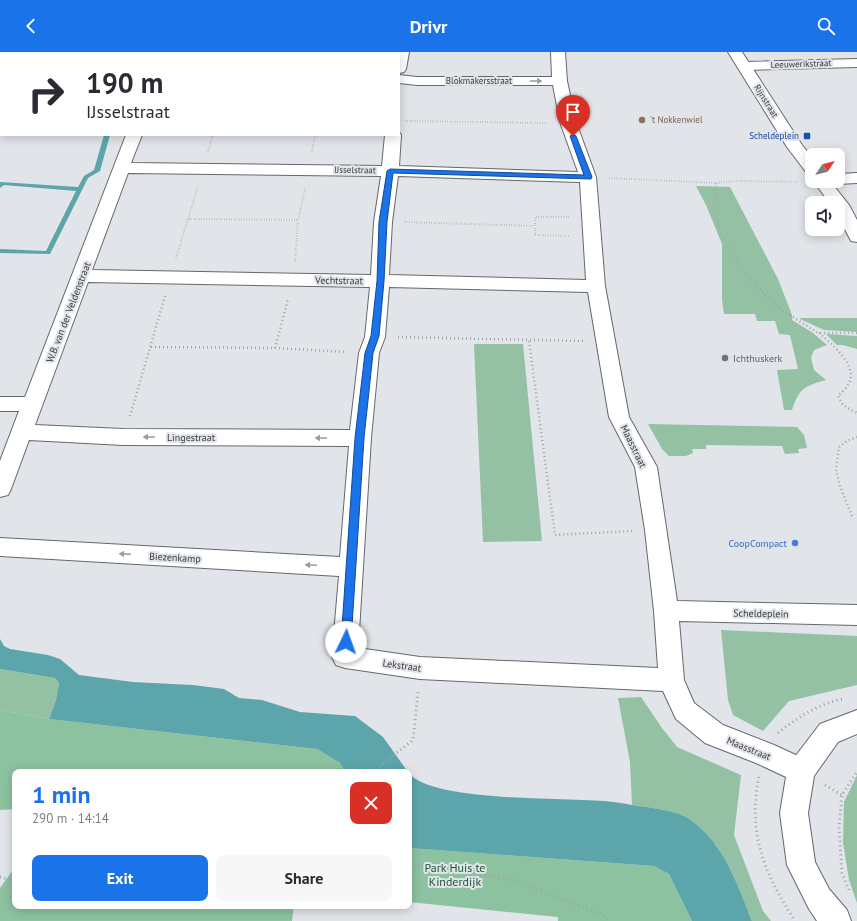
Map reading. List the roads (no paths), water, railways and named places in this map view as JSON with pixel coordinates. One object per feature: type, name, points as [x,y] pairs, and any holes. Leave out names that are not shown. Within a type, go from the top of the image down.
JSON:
[{"type":"street","points":[[400,63],[402,52]]},
{"type":"street","name":"Maasstraat","points":[[558,52],[560,81],[568,122],[588,177],[596,286],[604,341],[619,417],[646,467],[656,530],[666,611],[671,680],[685,711],[714,734],[765,754],[801,771]]},
{"type":"street","name":"Rijnstraat","points":[[735,52],[795,147],[805,160]]},
{"type":"street","name":"Leeuwerikstraat","points":[[744,66],[857,62]]},
{"type":"street","name":"Blokmakersstraat","points":[[400,79],[417,81],[560,81]]},
{"type":"street","name":"W.B. van der Veldenstraat","points":[[0,489],[134,136]]},
{"type":"street","name":"Lekstraat","points":[[393,136],[383,222],[380,281],[360,438],[345,657],[420,668],[671,680]]},
{"type":"street","name":"IJsselstraat","points":[[122,168],[390,171],[588,177]]},
{"type":"street","points":[[845,179],[857,178]]},
{"type":"street","points":[[826,188],[843,209],[857,237]]},
{"type":"street","name":"Vechtstraat","points":[[81,276],[170,276],[596,286]]},
{"type":"street","points":[[0,404],[33,404]]},
{"type":"street","name":"Lingestraat","points":[[22,432],[123,437],[360,438]]},
{"type":"street","name":"Biezenkamp","points":[[0,547],[350,567]]},
{"type":"street","name":"Scheldeplein","points":[[666,611],[857,615]]},
{"type":"street","points":[[836,921],[819,899],[801,865],[794,813],[801,771],[829,733],[857,722]]},
{"type":"water","points":[[0,639],[4,646],[10,649],[48,655],[60,659],[79,675],[133,682],[193,685],[224,689],[239,698],[262,700],[300,712],[355,716],[383,737],[406,769],[343,769],[340,763],[317,749],[49,719],[56,700],[59,683],[55,678],[0,669]]},
{"type":"water","points":[[412,775],[423,783],[473,794],[537,799],[613,802],[662,810],[685,817],[701,829],[712,840],[720,852],[735,879],[752,921],[692,921],[669,874],[654,866],[412,848]]},
{"type":"waterway","points":[[80,189],[86,177],[97,171],[107,136]]},
{"type":"waterway","points":[[0,186],[2,183],[80,189]]},
{"type":"waterway","points":[[0,251],[48,253],[80,189]]},
{"type":"place","name":"'t Nokkenwiel","points":[[642,120]]},
{"type":"place","name":"Scheldeplein","points":[[807,136]]},
{"type":"place","name":"Ichthuskerk","points":[[725,358]]},
{"type":"place","name":"CoopCompact","points":[[795,543]]},
{"type":"park label","name":"Park Huis te Kinderdijk","points":[[455,875]]}]
